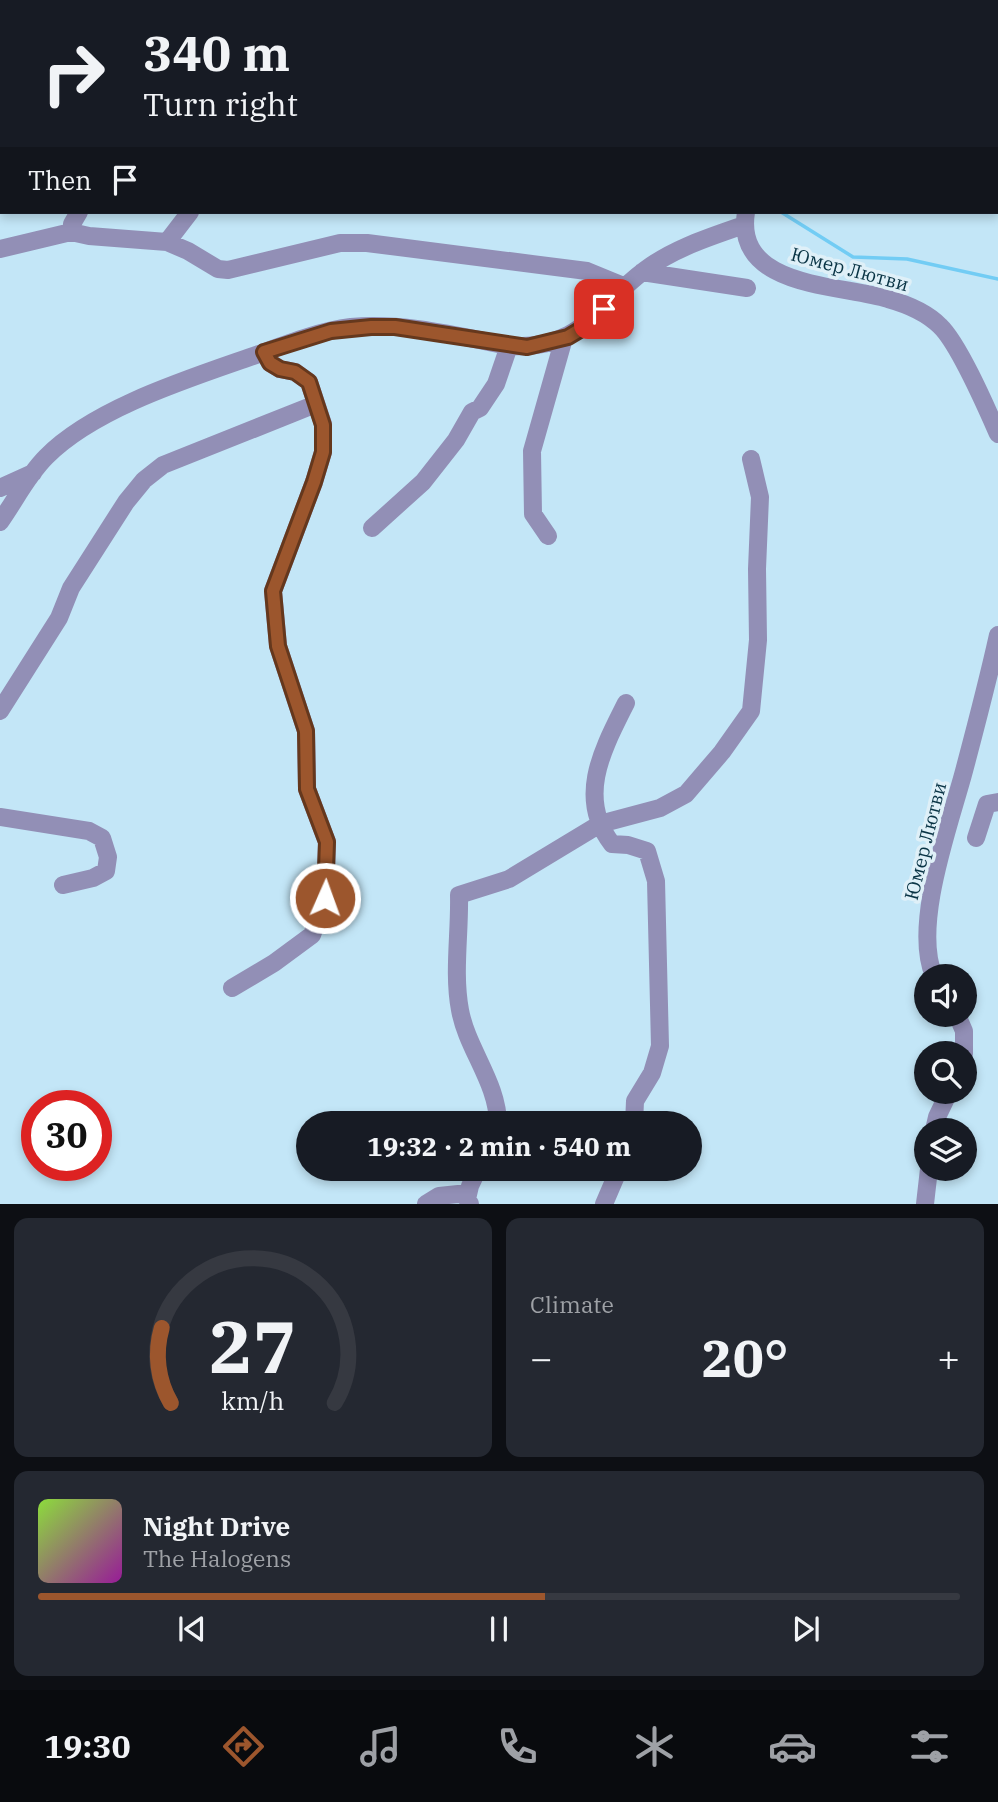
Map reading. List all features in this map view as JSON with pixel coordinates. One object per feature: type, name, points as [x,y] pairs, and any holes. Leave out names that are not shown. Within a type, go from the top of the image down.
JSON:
[{"type":"street","points":[[71,232],[77,214]]},
{"type":"street","points":[[167,242],[188,214]]},
{"type":"street","points":[[0,522],[33,473],[60,444],[122,407],[172,386],[331,331],[371,327],[419,331],[527,347],[564,338],[583,328],[642,272],[667,255],[745,218]]},
{"type":"street","name":"Юмер Лютви","points":[[745,218],[751,245],[761,260],[784,276],[800,282],[887,298],[911,306],[941,326],[961,359],[998,435]]},
{"type":"street","points":[[0,249],[71,232],[89,236],[167,242],[218,269],[229,270],[340,243],[368,243],[587,271],[626,287]]},
{"type":"street","points":[[642,272],[747,288]]},
{"type":"street","points":[[548,536],[533,514],[532,450],[564,338]]},
{"type":"street","points":[[372,527],[423,482],[456,440],[472,412],[480,408],[496,384],[509,346]]},
{"type":"street","points":[[232,988],[274,963],[312,935],[325,898],[327,842],[307,789],[306,731],[278,646],[273,591],[314,482],[323,452],[323,425],[309,382],[295,372],[280,369],[270,363],[264,352]]},
{"type":"street","points":[[0,711],[59,618],[71,588],[126,502],[144,480],[163,464],[316,404]]},
{"type":"street","points":[[498,1111],[460,1011],[457,970],[459,895],[509,878],[600,824],[660,808],[686,794],[722,752],[751,711],[758,640],[760,497],[751,459]]},
{"type":"street","points":[[0,488],[33,473]]},
{"type":"street","name":"Юмер Лютви","points":[[931,964],[927,948],[934,883],[998,635]]},
{"type":"street","points":[[626,703],[608,740],[597,774],[593,802],[600,824],[612,844],[647,850],[656,881],[660,1046],[652,1073],[635,1101],[635,1111]]},
{"type":"street","points":[[976,838],[987,804],[998,802]]},
{"type":"street","points":[[0,817],[89,831],[102,838],[108,857],[106,871],[93,878],[62,885]]},
{"type":"street","points":[[426,1203],[439,1196],[469,1198],[474,1181]]},
{"type":"street","points":[[604,1203],[615,1181]]},
{"type":"street","points":[[925,1203],[928,1181]]},
{"type":"waterway","points":[[784,214],[853,257],[907,259],[998,279]]},
{"type":"route","points":[[325,898],[327,842],[307,789],[306,731],[278,646],[273,591],[314,482],[323,452],[323,425],[309,382],[295,372],[280,369],[270,363],[264,352],[308,337],[350,327],[395,327],[527,347],[568,337],[583,328],[604,309]]}]
